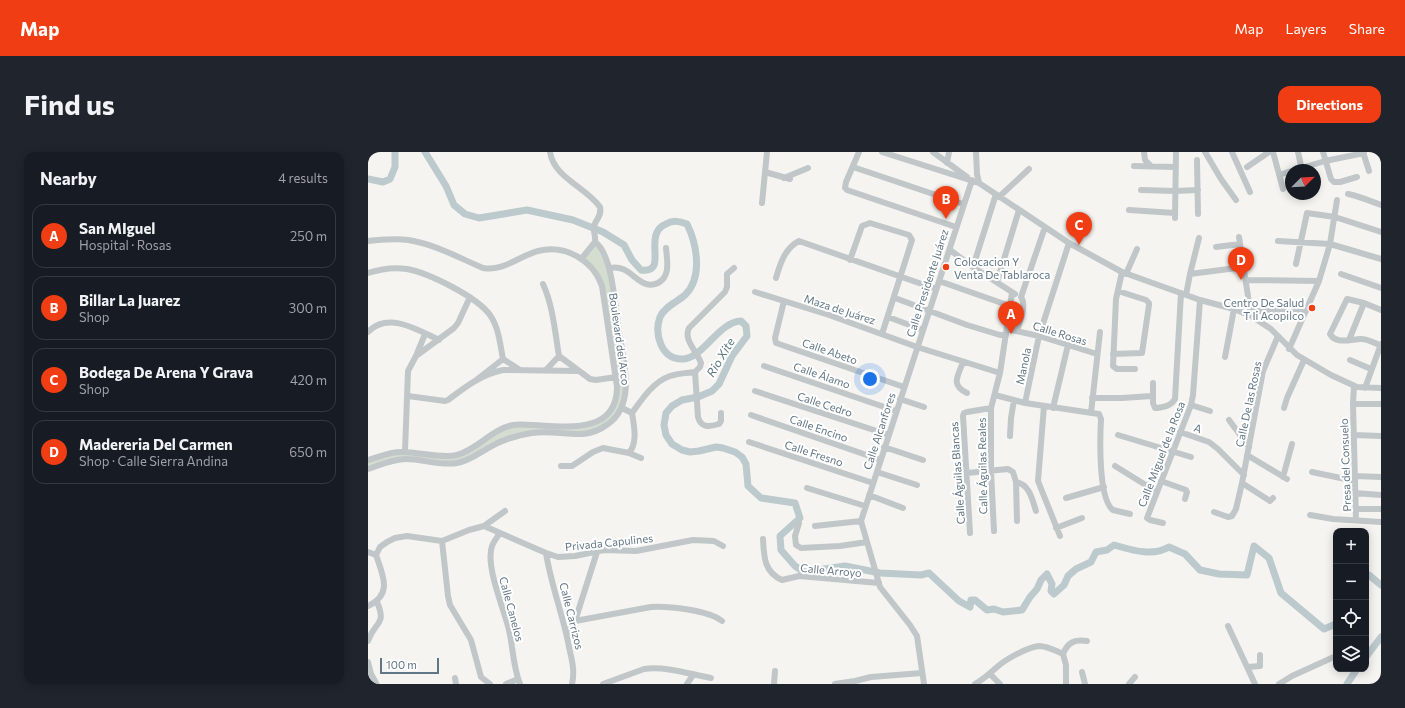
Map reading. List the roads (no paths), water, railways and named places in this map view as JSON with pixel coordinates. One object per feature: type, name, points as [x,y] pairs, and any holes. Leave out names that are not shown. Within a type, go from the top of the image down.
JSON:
[{"type":"street","points":[[368,241],[395,239],[409,240],[434,247],[489,270],[500,268],[537,252],[548,250],[568,252],[582,258],[595,239],[594,227],[601,212],[599,205],[558,170],[550,152]]},
{"type":"street","points":[[762,203],[767,153],[774,152]]},
{"type":"street","points":[[859,152],[846,182],[845,188],[850,192],[956,226]]},
{"type":"street","points":[[882,152],[979,183],[1069,243],[1124,273],[1200,300],[1251,313],[1306,311]]},
{"type":"street","points":[[933,152],[972,180]]},
{"type":"street","points":[[947,163],[949,152]]},
{"type":"street","points":[[976,152],[976,174],[979,183]]},
{"type":"street","points":[[1144,152],[1146,160],[1150,166]]},
{"type":"street","points":[[1129,210],[1175,216],[1176,152]]},
{"type":"street","points":[[1205,152],[1221,179],[1236,200]]},
{"type":"street","points":[[1232,152],[1250,192]]},
{"type":"street","points":[[1248,167],[1269,152]]},
{"type":"street","points":[[1273,152],[1283,190]]},
{"type":"street","points":[[1298,152],[1301,164]]},
{"type":"street","points":[[1323,152],[1331,179],[1334,182],[1340,182],[1357,177]]},
{"type":"street","points":[[1316,164],[1363,153],[1369,170]]},
{"type":"street","points":[[1197,160],[1198,214]]},
{"type":"street","points":[[1134,166],[1175,167]]},
{"type":"street","points":[[853,167],[963,204]]},
{"type":"street","points":[[766,172],[787,178],[808,168]]},
{"type":"street","points":[[973,268],[998,195],[1029,169]]},
{"type":"street","points":[[1279,175],[1285,173]]},
{"type":"street","name":"Calle Presidente Juárez","points":[[917,347],[972,180]]},
{"type":"street","points":[[1141,190],[1198,190]]},
{"type":"street","points":[[1348,194],[1357,195],[1366,200],[1381,204]]},
{"type":"street","points":[[1289,348],[1319,281],[1330,244],[1337,200]]},
{"type":"street","points":[[997,282],[1019,210]]},
{"type":"street","points":[[1296,264],[1302,242],[1307,213],[1334,217],[1381,232]]},
{"type":"street","points":[[850,260],[862,226],[865,224],[870,223],[909,235],[912,240],[895,298],[882,334]]},
{"type":"street","points":[[1021,297],[1046,227]]},
{"type":"street","points":[[1153,383],[1152,396],[1153,406],[1155,408],[1173,403],[1175,400],[1184,294],[1200,238]]},
{"type":"street","name":"Boulevard del Arco","points":[[368,469],[405,459],[444,464],[457,463],[473,458],[499,442],[527,434],[542,432],[582,434],[594,432],[614,420],[622,408],[626,394],[625,376],[610,270],[595,239]]},
{"type":"street","points":[[1216,247],[1239,240],[1251,313],[1278,336],[1289,348],[1304,360],[1354,386],[1381,388]]},
{"type":"street","points":[[776,278],[780,261],[792,246],[799,241],[936,289]]},
{"type":"street","points":[[1278,241],[1330,244],[1381,259]]},
{"type":"street","name":"Manola","points":[[1025,403],[1039,336],[1069,243]]},
{"type":"street","points":[[600,280],[610,270],[619,267],[646,284],[656,284],[661,282],[668,268],[666,248]]},
{"type":"street","points":[[1135,369],[1117,369],[1114,367],[1113,354],[1118,291],[1124,273],[1137,249]]},
{"type":"street","points":[[950,250],[973,268],[1021,297],[1024,306],[1017,330]]},
{"type":"street","name":"Boulevard del Arco","points":[[368,460],[394,453],[405,452],[456,456],[470,450],[502,429],[513,425],[588,425],[606,416],[614,405],[617,394],[616,377],[603,290],[600,280],[587,262],[582,258]]},
{"type":"street","points":[[1190,274],[1244,267]]},
{"type":"street","points":[[721,413],[721,421],[719,424],[712,426],[703,425],[699,422],[695,372],[701,364],[688,339],[687,331],[725,292],[727,287],[727,274],[734,268]]},
{"type":"street","points":[[368,273],[389,269],[420,272],[470,297],[483,307],[494,321],[498,331],[502,359]]},
{"type":"street","points":[[1341,274],[1380,288],[1381,280]]},
{"type":"street","points":[[1246,280],[1319,281]]},
{"type":"street","points":[[939,281],[1010,306]]},
{"type":"street","points":[[543,284],[552,315],[559,356],[578,371],[593,380],[616,377]]},
{"type":"street","points":[[1113,354],[1142,353],[1149,305],[1146,300],[1118,291]]},
{"type":"street","name":"Maza de Juárez","points":[[755,292],[917,347],[1000,373]]},
{"type":"street","name":"Calle Águilas Reales","points":[[994,531],[990,471],[991,408],[1000,373],[1012,292]]},
{"type":"street","points":[[416,356],[439,340],[456,325],[470,297]]},
{"type":"street","name":"Calle Rosas","points":[[895,298],[989,332],[1000,335],[1017,330],[1097,354]]},
{"type":"street","points":[[1365,388],[1381,344],[1362,339],[1340,340],[1333,338],[1330,334],[1347,299],[1381,310]]},
{"type":"street","name":"Calle Miguel de la Rosa","points":[[1163,523],[1148,520],[1148,516],[1191,405],[1200,300]]},
{"type":"street","name":"Calle Abeto","points":[[784,301],[775,338],[776,343],[904,387]]},
{"type":"street","points":[[1350,340],[1364,304]]},
{"type":"street","points":[[1225,357],[1234,309]]},
{"type":"street","points":[[888,317],[923,330]]},
{"type":"street","points":[[368,332],[375,326],[395,323],[403,324],[439,340]]},
{"type":"street","points":[[1091,413],[1100,332]]},
{"type":"street","points":[[386,463],[395,457],[404,456],[408,371],[425,334]]},
{"type":"street","name":"Calle De las Rosas","points":[[1214,512],[1228,517],[1232,516],[1236,509],[1244,475],[1263,372],[1278,336]]},
{"type":"street","points":[[1053,408],[1068,345]]},
{"type":"street","name":"Calle Alcanfores","points":[[861,521],[917,347]]},
{"type":"street","points":[[546,370],[559,356]]},
{"type":"street","points":[[502,359],[520,370]]},
{"type":"street","points":[[408,396],[445,401],[448,400],[502,359]]},
{"type":"street","points":[[1284,408],[1304,360]]},
{"type":"street","points":[[1350,360],[1371,370]]},
{"type":"street","points":[[963,362],[956,384],[960,389],[967,393]]},
{"type":"street","name":"Calle Álamo","points":[[764,366],[896,411]]},
{"type":"street","points":[[475,381],[497,372],[520,370],[578,371]]},
{"type":"street","points":[[629,453],[634,442],[632,413],[652,387],[663,379],[674,374],[695,372]]},
{"type":"street","name":"Presa del Consuelo","points":[[1310,515],[1333,519],[1356,520],[1353,404],[1354,386]]},
{"type":"street","name":"Calle Cedro","points":[[755,392],[888,435]]},
{"type":"street","points":[[995,395],[1025,403],[1099,414],[1101,418],[1100,451],[1104,487],[1111,509],[1130,514]]},
{"type":"street","points":[[1092,398],[1152,396]]},
{"type":"street","points":[[900,399],[924,407]]},
{"type":"street","points":[[1010,436],[1014,400]]},
{"type":"street","points":[[1353,404],[1381,404]]},
{"type":"street","points":[[1191,405],[1210,411]]},
{"type":"street","points":[[1044,406],[1038,481],[1060,536]]},
{"type":"street","points":[[622,408],[632,413]]},
{"type":"street","name":"Calle Águilas Blancas","points":[[970,532],[963,416],[964,413],[991,408]]},
{"type":"street","name":"Calle Encino","points":[[751,415],[881,460]]},
{"type":"street","points":[[1229,420],[1249,447]]},
{"type":"street","name":"A","points":[[1180,432],[1209,442],[1244,475]]},
{"type":"street","points":[[1118,435],[1191,457]]},
{"type":"street","points":[[1354,435],[1381,436]]},
{"type":"street","name":"Calle Fresno","points":[[750,442],[873,483]]},
{"type":"street","points":[[1247,455],[1285,478],[1292,444]]},
{"type":"street","points":[[884,447],[923,460]]},
{"type":"street","points":[[561,466],[572,466],[593,452],[603,448],[629,453],[641,458]]},
{"type":"street","points":[[1115,466],[1157,492]]},
{"type":"street","points":[[967,473],[1010,470],[1015,476],[1016,482],[1017,521]]},
{"type":"street","points":[[877,472],[916,485]]},
{"type":"street","points":[[1312,472],[1355,479],[1381,477]]},
{"type":"street","points":[[1161,481],[1186,490],[1187,492],[1185,499]]},
{"type":"street","points":[[1016,482],[1022,483],[1027,488],[1036,511]]},
{"type":"street","points":[[1242,483],[1270,501],[1273,498]]},
{"type":"street","points":[[1066,498],[1104,487]]},
{"type":"street","points":[[807,488],[865,506]]},
{"type":"street","points":[[1356,493],[1381,495]]},
{"type":"street","points":[[869,495],[903,508]]},
{"type":"street","points":[[1356,509],[1381,509]]},
{"type":"street","points":[[368,606],[377,602],[382,596],[384,588],[382,574],[376,555],[380,547],[387,542],[395,538],[406,536],[442,541],[468,530],[484,526],[505,511]]},
{"type":"street","points":[[1056,528],[1082,518]]},
{"type":"street","points":[[1356,520],[1381,522]]},
{"type":"street","points":[[815,526],[861,521],[878,581],[916,634],[924,684]]},
{"type":"street","name":"Calle Arroyo","points":[[799,523],[795,536],[797,546],[801,548],[866,542]]},
{"type":"street","name":"Privada Capulines","points":[[484,526],[558,557],[567,557],[604,550],[636,551],[693,540],[714,541],[723,546]]},
{"type":"street","name":"Calle Canelos","points":[[500,533],[492,547],[492,568],[497,592],[508,627],[519,681],[506,684]]},
{"type":"street","name":"Calle Arroyo","points":[[763,540],[765,563],[772,573],[782,580],[799,576],[878,581]]},
{"type":"street","points":[[442,541],[450,606],[471,640],[481,677],[490,684]]},
{"type":"street","points":[[368,552],[376,555]]},
{"type":"street","points":[[567,633],[575,621],[597,552]]},
{"type":"street","name":"Calle Carrizos","points":[[546,553],[567,633],[573,664],[574,676],[572,684]]},
{"type":"street","points":[[368,641],[381,620],[382,615],[377,602]]},
{"type":"street","points":[[575,621],[650,607],[673,608],[704,613],[715,616],[722,621]]},
{"type":"street","points":[[1228,626],[1255,684]]},
{"type":"street","points":[[1066,684],[1066,665],[1063,654],[1071,642],[1078,640],[1087,641]]},
{"type":"street","points":[[976,684],[1006,660],[1035,647],[1046,647],[1063,654]]},
{"type":"street","points":[[1248,668],[1260,666],[1260,655]]},
{"type":"street","points":[[1279,684],[1292,676],[1333,657]]},
{"type":"street","points":[[368,662],[371,674],[376,683]]},
{"type":"street","points":[[603,684],[644,669],[651,668],[668,669],[711,678]]},
{"type":"street","points":[[774,684],[775,671]]},
{"type":"street","points":[[1082,672],[1085,684]]},
{"type":"street","points":[[835,684],[871,677],[922,673]]},
{"type":"street","points":[[990,674],[1000,684]]},
{"type":"street","points":[[687,684],[693,675]]},
{"type":"street","points":[[1129,684],[1135,677]]},
{"type":"street","points":[[616,684],[619,678]]},
{"type":"waterway","name":"Rio Xite","points":[[368,179],[383,182],[390,179],[395,167],[395,152]]},
{"type":"waterway","name":"Rio Xite","points":[[425,152],[446,186],[454,205],[465,214],[479,218],[527,210],[573,220],[603,232],[624,245],[632,260],[641,270],[649,270],[654,266],[656,236],[659,229],[674,221],[687,224],[691,232],[696,251],[696,270],[691,288],[685,295],[668,307],[660,317],[658,331],[664,350],[675,358],[682,359],[690,357],[697,353],[725,327],[741,321],[746,326],[747,336],[732,356],[719,384],[712,391],[698,397],[682,400],[672,406],[666,413],[664,425],[666,435],[672,444],[682,450],[690,452],[716,447],[735,452],[742,457],[746,464],[748,486],[761,498],[795,503],[800,518],[780,536],[781,550],[795,566],[804,572],[845,566],[880,573],[921,575],[929,573],[959,601],[970,607],[971,600],[975,600],[987,610],[994,609],[1003,612],[1022,610],[1037,589],[1041,580],[1047,574],[1052,584],[1051,591],[1054,594],[1064,585],[1068,576],[1076,569],[1091,562],[1096,552],[1107,550],[1114,545],[1142,552],[1156,552],[1169,547],[1185,554],[1200,570],[1219,574],[1247,575],[1254,546],[1269,558],[1281,593],[1324,629],[1333,625]]},
{"type":"waterway","name":"Rio Xite","points":[[1369,575],[1381,585]]},
{"type":"waterway","name":"Rio Xite","points":[[1369,653],[1381,637]]},
{"type":"waterway","name":"Rio Xite","points":[[1347,684],[1355,672]]},
{"type":"place","name":"Billar La Juarez","points":[[946,219]]},
{"type":"place","name":"Bodega De Arena Y Grava","points":[[1079,245]]},
{"type":"place","name":"Colocacion Y Venta De Tablaroca","points":[[946,267]]},
{"type":"place","name":"Madereria Del Carmen","points":[[1241,280]]},
{"type":"place","name":"Centro De Salud T Ii Acopilco","points":[[1312,308]]},
{"type":"place","name":"San MIguel","points":[[1011,334]]}]
